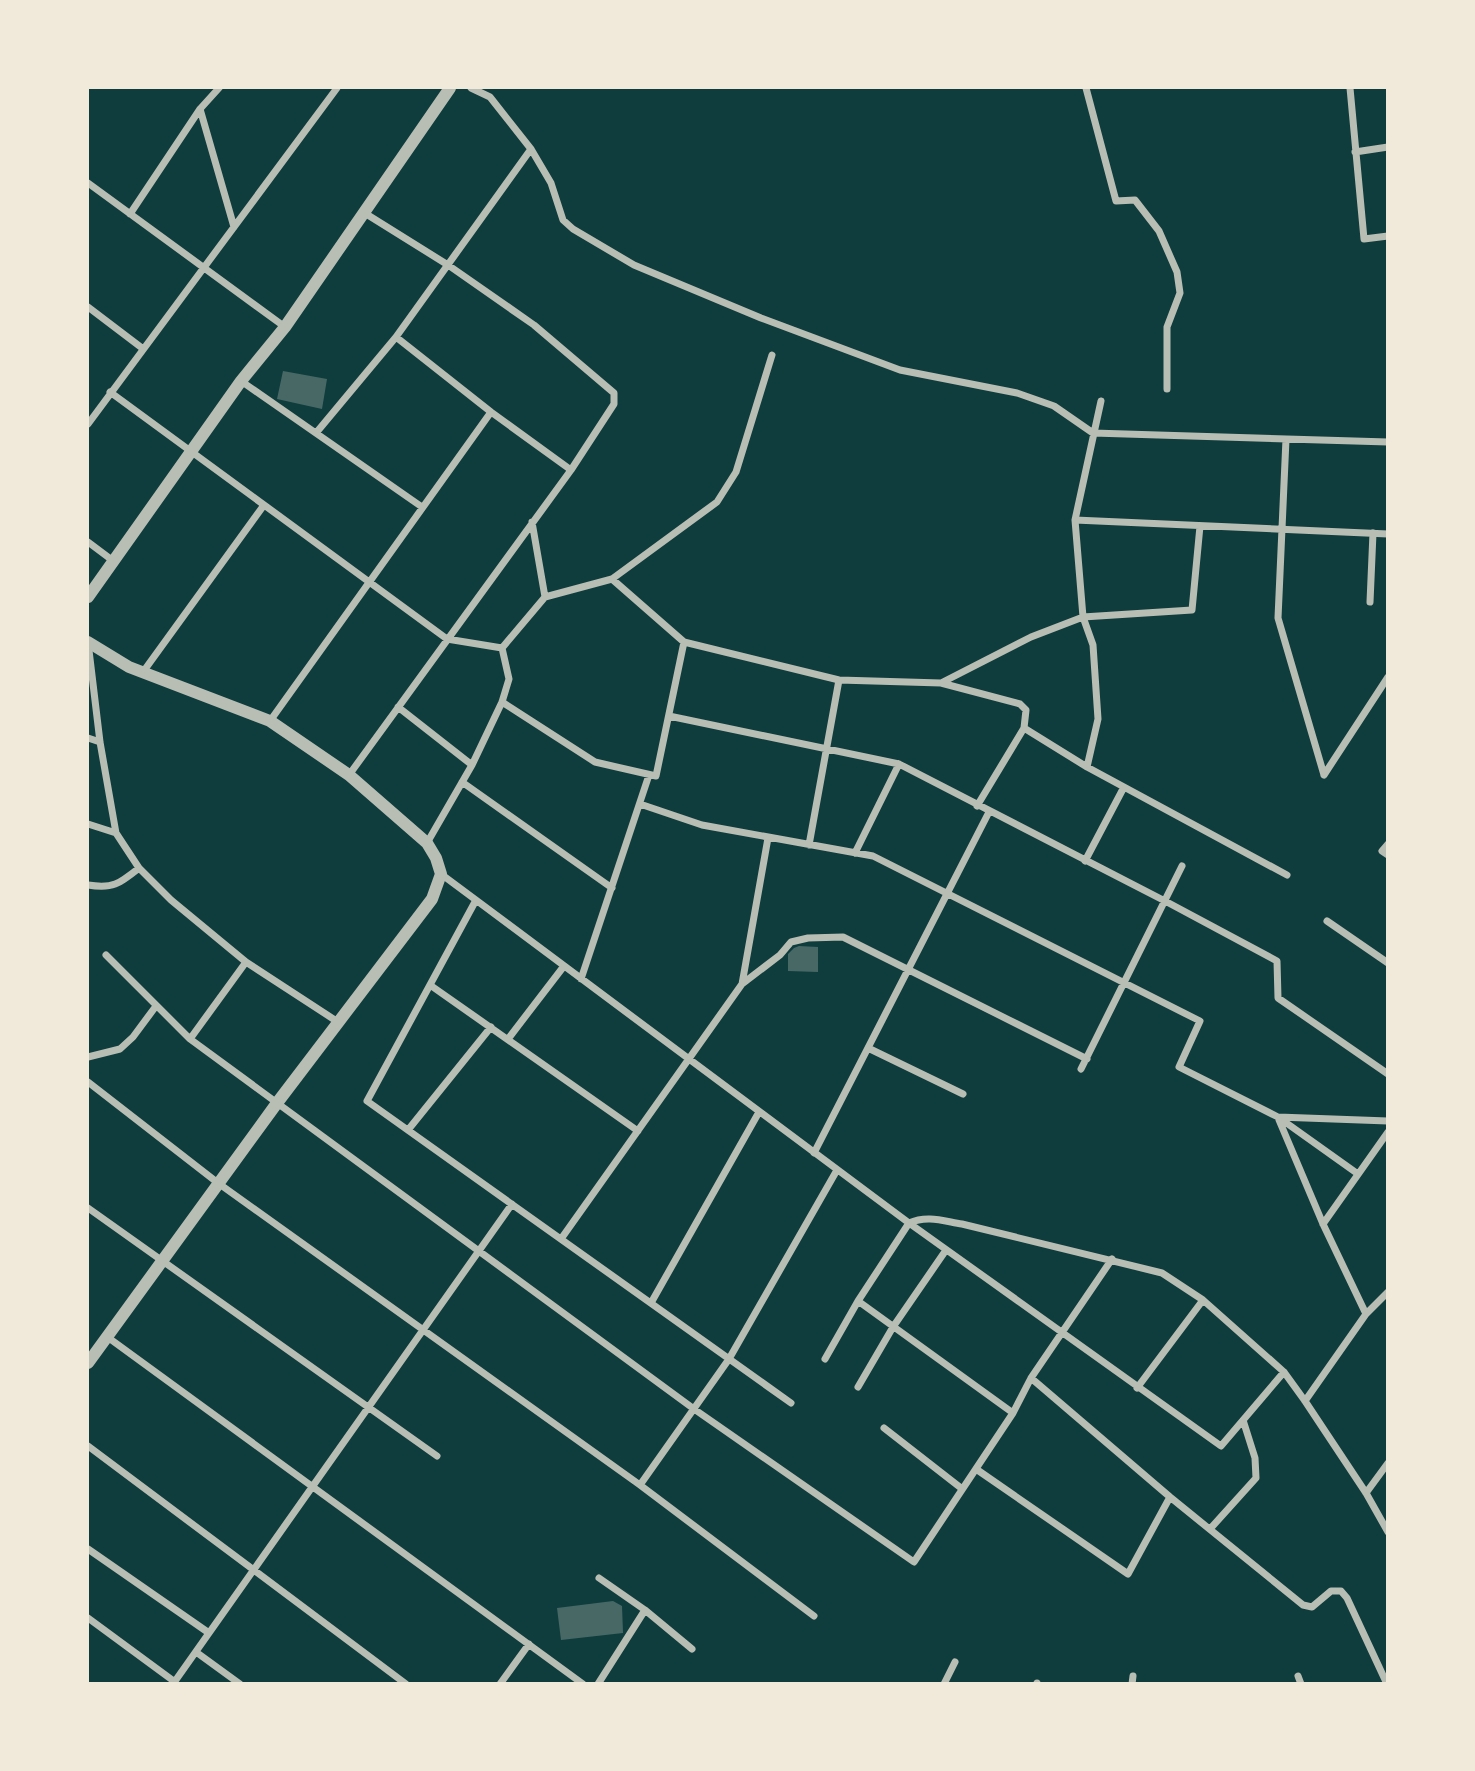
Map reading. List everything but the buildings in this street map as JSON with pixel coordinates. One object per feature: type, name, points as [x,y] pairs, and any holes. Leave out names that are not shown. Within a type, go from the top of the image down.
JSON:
[{"type":"street","points":[[130,214],[200,109],[219,88]]},
{"type":"street","points":[[88,424],[337,88]]},
{"type":"street","points":[[88,597],[241,381],[285,327],[450,88]]},
{"type":"street","points":[[471,88],[491,97],[531,149],[551,183],[563,219],[573,229],[635,265],[761,318],[901,370],[1017,393],[1054,406],[1093,433],[1388,442]]},
{"type":"street","points":[[1086,88],[1116,201],[1135,200],[1159,231],[1177,272],[1180,293],[1167,327],[1167,388]]},
{"type":"street","points":[[1350,88],[1364,239],[1388,236]]},
{"type":"street","points":[[200,109],[234,227]]},
{"type":"street","points":[[1355,152],[1388,147]]},
{"type":"street","points":[[316,433],[396,337],[531,149]]},
{"type":"street","points":[[88,183],[285,327]]},
{"type":"street","points":[[349,775],[571,470],[614,404],[614,393],[534,325],[448,265],[363,212]]},
{"type":"street","points":[[88,307],[142,348]]},
{"type":"street","points":[[396,337],[491,412],[571,470]]},
{"type":"street","points":[[502,648],[545,597],[612,579],[717,502],[736,472],[772,355]]},
{"type":"street","points":[[241,381],[422,507]]},
{"type":"street","points":[[110,392],[447,639],[502,648]]},
{"type":"street","points":[[1087,767],[1098,719],[1093,645],[1083,617],[1074,520],[1101,401]]},
{"type":"street","points":[[271,721],[491,412]]},
{"type":"street","points":[[1286,439],[1278,618],[1324,775],[1388,677]]},
{"type":"street","points":[[143,672],[264,505]]},
{"type":"street","points":[[1074,520],[1388,534]]},
{"type":"street","points":[[532,522],[545,597]]},
{"type":"street","points":[[941,683],[1031,637],[1083,617],[1192,610],[1200,526]]},
{"type":"street","points":[[1370,602],[1373,533]]},
{"type":"street","points":[[88,542],[112,560]]},
{"type":"street","points":[[612,579],[684,642],[839,680],[941,683],[1020,704],[1026,710],[1024,728],[977,806]]},
{"type":"street","points":[[88,642],[129,667],[271,721],[349,775],[427,843],[441,874],[909,1223],[1221,1446],[1284,1373]]},
{"type":"street","points":[[88,642],[100,742],[116,833],[139,868],[171,900],[246,962],[338,1022]]},
{"type":"street","points":[[502,702],[595,762],[656,776],[684,642]]},
{"type":"street","points":[[427,843],[472,765],[502,702],[509,679],[502,648]]},
{"type":"street","points":[[809,845],[839,680]]},
{"type":"street","points":[[398,707],[472,765]]},
{"type":"street","points":[[668,716],[899,764],[1277,961],[1278,998],[1388,1074]]},
{"type":"street","points":[[1024,728],[1087,767],[1287,875]]},
{"type":"street","points":[[88,738],[100,742]]},
{"type":"street","points":[[855,853],[899,764]]},
{"type":"street","points":[[581,979],[649,775]]},
{"type":"street","points":[[462,782],[612,888]]},
{"type":"street","points":[[1085,861],[1124,787]]},
{"type":"street","points":[[640,804],[702,825],[873,856],[1200,1021],[1179,1067],[1278,1117],[1359,1174]]},
{"type":"street","points":[[814,1153],[989,812]]},
{"type":"street","points":[[88,824],[116,833]]},
{"type":"street","points":[[742,984],[768,838]]},
{"type":"street","points":[[1388,844],[1382,851],[1388,855]]},
{"type":"street","points":[[1081,1069],[1182,866]]},
{"type":"street","points":[[88,884],[102,887],[118,885],[139,868]]},
{"type":"street","points":[[88,1363],[277,1103],[432,900],[441,874]]},
{"type":"street","points":[[476,900],[367,1101],[791,1403]]},
{"type":"street","points":[[1327,921],[1388,963]]},
{"type":"street","points":[[561,1239],[742,984],[780,955],[791,942],[808,938],[843,937],[1087,1059]]},
{"type":"street","points":[[106,955],[190,1040],[694,1409],[914,1562],[1013,1413],[1031,1378],[1112,1259]]},
{"type":"street","points":[[190,1040],[246,962]]},
{"type":"street","points":[[509,1040],[564,966]]},
{"type":"street","points":[[430,985],[638,1131]]},
{"type":"street","points":[[88,1057],[120,1049],[133,1037],[156,1006]]},
{"type":"street","points":[[408,1130],[491,1027]]},
{"type":"street","points":[[868,1048],[963,1094]]},
{"type":"street","points":[[88,1082],[218,1183],[640,1485],[814,1616]]},
{"type":"street","points":[[651,1303],[759,1112]]},
{"type":"street","points":[[1278,1117],[1388,1121]]},
{"type":"street","points":[[1278,1117],[1323,1224],[1366,1314]]},
{"type":"street","points":[[1323,1224],[1388,1132]]},
{"type":"street","points":[[640,1485],[729,1359],[837,1170]]},
{"type":"street","points":[[88,1618],[174,1683],[512,1205]]},
{"type":"street","points":[[88,1208],[437,1456]]},
{"type":"street","points":[[825,1359],[858,1301],[909,1223],[919,1219],[932,1218],[1162,1273],[1203,1300],[1284,1373],[1306,1401],[1388,1532]]},
{"type":"street","points":[[858,1387],[892,1327],[946,1250]]},
{"type":"street","points":[[1306,1401],[1366,1314],[1388,1292]]},
{"type":"street","points":[[1137,1388],[1203,1300]]},
{"type":"street","points":[[858,1301],[1013,1413]]},
{"type":"street","points":[[106,1336],[583,1684]]},
{"type":"street","points":[[1031,1378],[1170,1497],[1303,1605],[1311,1607],[1331,1591],[1341,1591],[1348,1598],[1387,1684]]},
{"type":"street","points":[[1210,1530],[1256,1478],[1255,1458],[1243,1420]]},
{"type":"street","points":[[884,1428],[961,1489]]},
{"type":"street","points":[[88,1446],[406,1684]]},
{"type":"street","points":[[1366,1493],[1388,1463]]},
{"type":"street","points":[[976,1469],[1128,1574],[1170,1497]]},
{"type":"street","points":[[88,1549],[209,1633]]},
{"type":"street","points":[[598,1578],[645,1610],[692,1649]]},
{"type":"street","points":[[598,1684],[645,1610]]},
{"type":"street","points":[[500,1684],[529,1644]]},
{"type":"street","points":[[196,1652],[240,1684]]},
{"type":"street","points":[[944,1684],[955,1662]]}]
